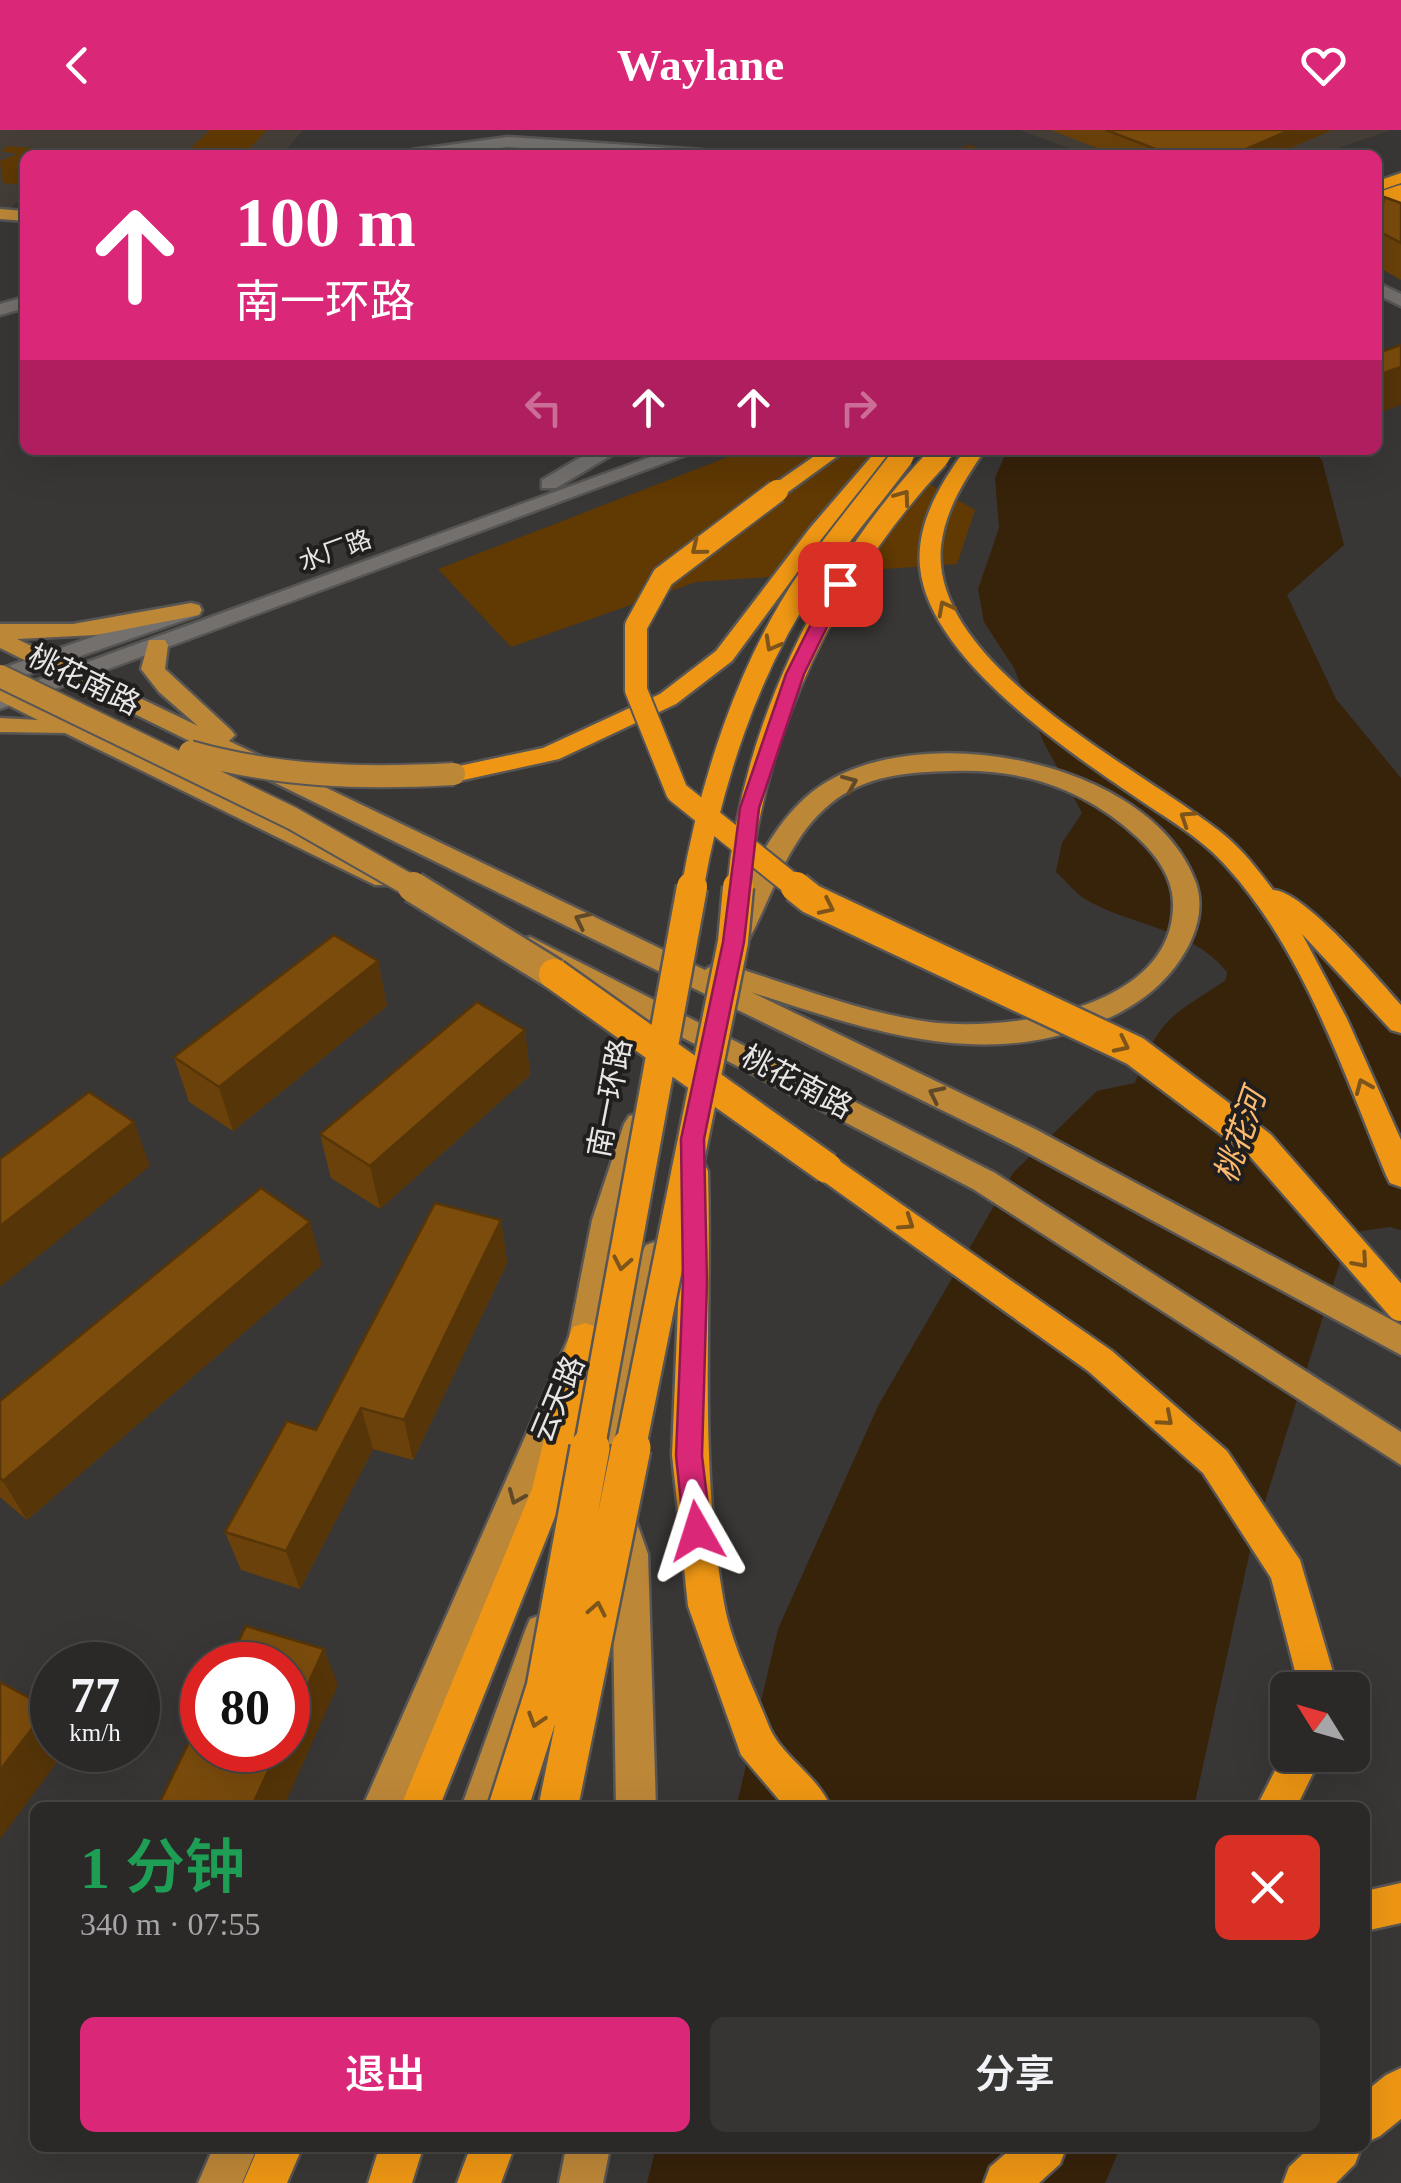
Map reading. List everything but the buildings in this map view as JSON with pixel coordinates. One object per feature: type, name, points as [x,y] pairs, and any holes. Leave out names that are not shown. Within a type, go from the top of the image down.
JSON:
[{"type":"highway","points":[[829,455],[719,530],[662,577],[636,626],[636,690],[677,792],[811,899],[1134,1050],[1260,1144],[1401,1306]]},
{"type":"highway","points":[[454,774],[550,754],[668,699],[724,656],[817,532],[884,455]]},
{"type":"highway","name":"南一环路","points":[[510,1802],[546,1688],[706,812],[760,666],[808,580],[904,455]]},
{"type":"highway","points":[[559,1802],[734,942],[749,808],[795,674],[840,584],[922,471],[939,455]]},
{"type":"highway","points":[[972,455],[952,481],[932,533],[932,584],[965,644],[1011,695],[1154,799],[1197,823],[1244,870],[1332,946],[1401,1024]]},
{"type":"highway","points":[[1244,870],[1316,976],[1401,1176]]},
{"type":"highway","points":[[554,974],[1100,1360],[1215,1462],[1287,1572],[1314,1672]]},
{"type":"highway","points":[[693,1139],[695,1282],[689,1456],[706,1606],[755,1742],[807,1802]]},
{"type":"highway","points":[[421,1802],[549,1489],[584,1337]]},
{"type":"highway","points":[[1277,1802],[1294,1772]]},
{"type":"highway","points":[[1370,1910],[1401,1903]]},
{"type":"highway","points":[[1370,2116],[1401,2090]]},
{"type":"highway","points":[[266,2183],[278,2152]]},
{"type":"highway","points":[[390,2183],[400,2152]]},
{"type":"highway","points":[[479,2183],[491,2152]]},
{"type":"highway","points":[[1006,2183],[1040,2152]]},
{"type":"highway","points":[[1305,2183],[1335,2152]]},
{"type":"main road","points":[[0,631],[94,631],[192,610]]},
{"type":"main road","name":"桃花南路","points":[[0,640],[1024,1137],[1401,1341]]},
{"type":"main road","points":[[156,645],[153,669],[167,688],[256,763]]},
{"type":"main road","points":[[0,667],[121,729],[237,768],[316,778],[454,774]]},
{"type":"main road","points":[[2,689],[292,818],[431,896],[554,974]]},
{"type":"main road","name":"桃花南路","points":[[2,689],[77,731],[276,830],[519,941],[675,1018],[984,1181],[1401,1450]]},
{"type":"main road","points":[[0,725],[26,724],[77,731]]},
{"type":"main road","points":[[643,950],[902,1028],[986,1035],[1041,1030],[1094,1016],[1138,992],[1171,956],[1186,921],[1185,890],[1166,852],[1128,812],[1072,780],[1011,764],[898,766],[840,785],[801,818],[779,849],[734,942]]},
{"type":"main road","name":"云天路","points":[[383,1802],[584,1337],[608,1220],[690,974]]},
{"type":"main road","name":"云天路","points":[[482,1802],[602,1465],[686,1140],[732,996]]},
{"type":"main road","points":[[602,1465],[630,1554],[636,1802]]},
{"type":"main road","points":[[220,2183],[233,2152]]},
{"type":"main road","points":[[369,2183],[380,2152]]},
{"type":"main road","points":[[581,2183],[587,2152]]},
{"type":"street","points":[[473,130],[472,134],[508,142],[627,150]]},
{"type":"street","points":[[449,150],[508,142]]},
{"type":"street","points":[[549,484],[598,455]]},
{"type":"street","name":"水厂路","points":[[2,689],[46,662],[630,455]]},
{"type":"street","name":"水厂路","points":[[2,689],[74,675],[676,455]]},
{"type":"shaded area","points":[[0,130],[303,130],[286,150],[20,150],[20,200],[7,210],[0,209]]},
{"type":"shaded area","points":[[210,130],[267,130],[248,150],[189,150]]},
{"type":"shaded area","points":[[1019,130],[1391,130],[1333,150],[1074,150]]},
{"type":"shaded area","points":[[8,146],[56,150],[20,150],[20,185],[3,183],[0,161],[18,154],[1,151]]},
{"type":"shaded area","points":[[733,455],[880,455],[975,510],[957,564],[696,582],[511,647],[438,569]]},
{"type":"water","name":"桃花河","points":[[1005,455],[1317,455],[1322,460],[1344,545],[1287,595],[1336,699],[1401,778],[1401,1230],[1390,1227],[1361,1231],[1343,1253],[1251,1546],[1195,1802],[737,1802],[778,1629],[878,1406],[1013,1173],[1097,1091],[1135,1083],[1152,1044],[1168,1021],[1226,980],[1227,972],[1196,945],[1085,899],[1056,872],[1062,843],[1082,813],[1043,741],[1014,668],[984,622],[978,589],[999,528],[995,478]]},
{"type":"water","points":[[655,2152],[1118,2152],[1105,2183],[647,2183]]},
{"type":"route","points":[[697,1531],[689,1456],[695,1282],[693,1139],[734,942],[749,808],[795,674],[840,584]]}]
